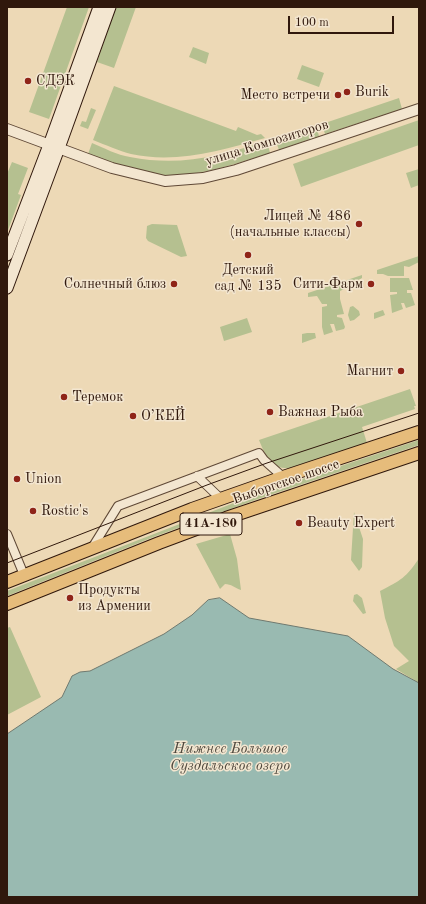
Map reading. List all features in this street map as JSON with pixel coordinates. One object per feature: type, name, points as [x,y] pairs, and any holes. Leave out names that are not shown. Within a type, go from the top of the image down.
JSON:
[{"type":"main road","points":[[7,288],[99,7]]},
{"type":"main road","points":[[7,255],[53,149],[110,7]]},
{"type":"main road","name":"Выборгское шоссе","points":[[7,582],[91,548],[221,499],[419,432]]},
{"type":"main road","name":"Выборгское шоссе","points":[[7,604],[226,518],[419,453]]},
{"type":"street","name":"улица Композиторов","points":[[7,134],[112,168],[154,179],[165,181],[188,180],[236,170],[419,109]]},
{"type":"street","name":"улица Композиторов","points":[[7,129],[104,170],[142,182],[165,185],[189,184],[223,178],[419,114]]},
{"type":"street","points":[[91,548],[118,506],[260,452],[264,460],[283,477]]},
{"type":"street","points":[[197,476],[221,499]]},
{"type":"street","points":[[7,534],[24,575]]},
{"type":"green space","points":[[67,7],[89,7],[49,119],[29,112]]},
{"type":"green space","points":[[116,7],[136,7],[114,68],[97,62]]},
{"type":"green space","points":[[193,47],[209,53],[206,64],[189,57]]},
{"type":"green space","points":[[302,65],[324,73],[319,87],[297,79]]},
{"type":"green space","points":[[114,86],[236,131],[238,127],[257,135],[261,134],[265,138],[216,151],[182,156],[148,157],[122,151],[93,140]]},
{"type":"green space","points":[[399,98],[402,109],[325,134],[322,124]]},
{"type":"green space","points":[[91,108],[96,110],[88,129],[80,126],[82,121],[86,122]]},
{"type":"green space","points":[[419,120],[419,145],[301,187],[293,164]]},
{"type":"green space","points":[[316,126],[319,136],[279,150],[275,139]]},
{"type":"green space","points":[[267,141],[270,153],[205,172],[192,174],[165,175],[145,173],[88,154],[92,143],[115,153],[130,157],[166,161],[183,160],[216,155]]},
{"type":"green space","points":[[12,162],[28,168],[18,194],[21,195],[7,233],[7,174]]},
{"type":"green space","points":[[419,169],[419,185],[411,188],[406,173]]},
{"type":"green space","points":[[152,224],[177,225],[187,256],[181,257],[148,241],[146,238],[147,226]]},
{"type":"green space","points":[[419,256],[419,262],[409,267],[404,266],[404,276],[377,274],[377,270]]},
{"type":"green space","points":[[362,275],[362,278],[353,283],[351,286],[340,291],[340,299],[344,314],[337,315],[337,317],[342,318],[345,327],[344,329],[336,331],[334,324],[330,324],[333,332],[324,335],[322,327],[322,307],[327,306],[327,304],[322,304],[317,296],[308,297],[308,293]]},
{"type":"green space","points":[[390,278],[409,278],[413,290],[407,290],[407,293],[411,293],[415,305],[406,308],[404,303],[401,303],[403,309],[392,313],[390,295],[397,294],[397,292],[390,292]]},
{"type":"green space","points":[[353,306],[359,311],[360,315],[354,320],[350,321],[348,315],[350,307]]},
{"type":"green space","points":[[383,310],[385,315],[374,319],[374,313]]},
{"type":"green space","points":[[247,318],[252,332],[224,341],[220,327]]},
{"type":"green space","points":[[315,333],[316,338],[302,343],[302,334]]},
{"type":"green space","points":[[410,389],[416,406],[414,406],[415,409],[362,427],[367,443],[292,468],[285,468],[274,465],[270,461],[259,440]]},
{"type":"green space","points":[[419,440],[419,445],[258,499],[156,536],[7,596],[7,591],[257,494]]},
{"type":"green space","points":[[354,512],[363,539],[362,567],[359,571],[351,560]]},
{"type":"green space","points":[[230,534],[237,559],[241,590],[227,584],[220,589],[196,544]]},
{"type":"green space","points":[[419,558],[419,683],[396,669],[409,661],[394,646],[385,618],[380,591],[402,578],[411,570]]},
{"type":"green space","points":[[357,594],[362,598],[366,613],[363,614],[353,601],[354,595]]},
{"type":"green space","points":[[10,627],[41,697],[7,715],[7,628]]},
{"type":"water","name":"Нижнее Большое Суздальское озеро","points":[[220,598],[249,618],[348,636],[393,669],[419,683],[419,897],[7,897],[7,734],[62,697],[72,676],[80,672],[90,671],[164,634],[192,615],[208,600]]},
{"type":"tram line","points":[[7,563],[267,463],[419,413]]},
{"type":"place","name":"СДЭК","points":[[28,81]]},
{"type":"place","name":"Burik","points":[[347,92]]},
{"type":"place","name":"Место встречи","points":[[338,95]]},
{"type":"place","name":"Лицей № 486 (начальные классы)","points":[[359,224]]},
{"type":"place","name":"Детский сад № 135","points":[[248,255]]},
{"type":"place","name":"Солнечный блюз","points":[[174,284]]},
{"type":"place","name":"Сити-Фарм","points":[[371,284]]},
{"type":"place","name":"Магнит","points":[[401,371]]},
{"type":"place","name":"Теремок","points":[[64,397]]},
{"type":"place","name":"Важная Рыба","points":[[270,412]]},
{"type":"place","name":"О’КЕЙ","points":[[133,416]]},
{"type":"place","name":"Union","points":[[17,479]]},
{"type":"place","name":"Rostic's","points":[[33,511]]},
{"type":"place","name":"Beauty Expert","points":[[299,523]]},
{"type":"place","name":"Продукты из Армении","points":[[70,598]]}]
